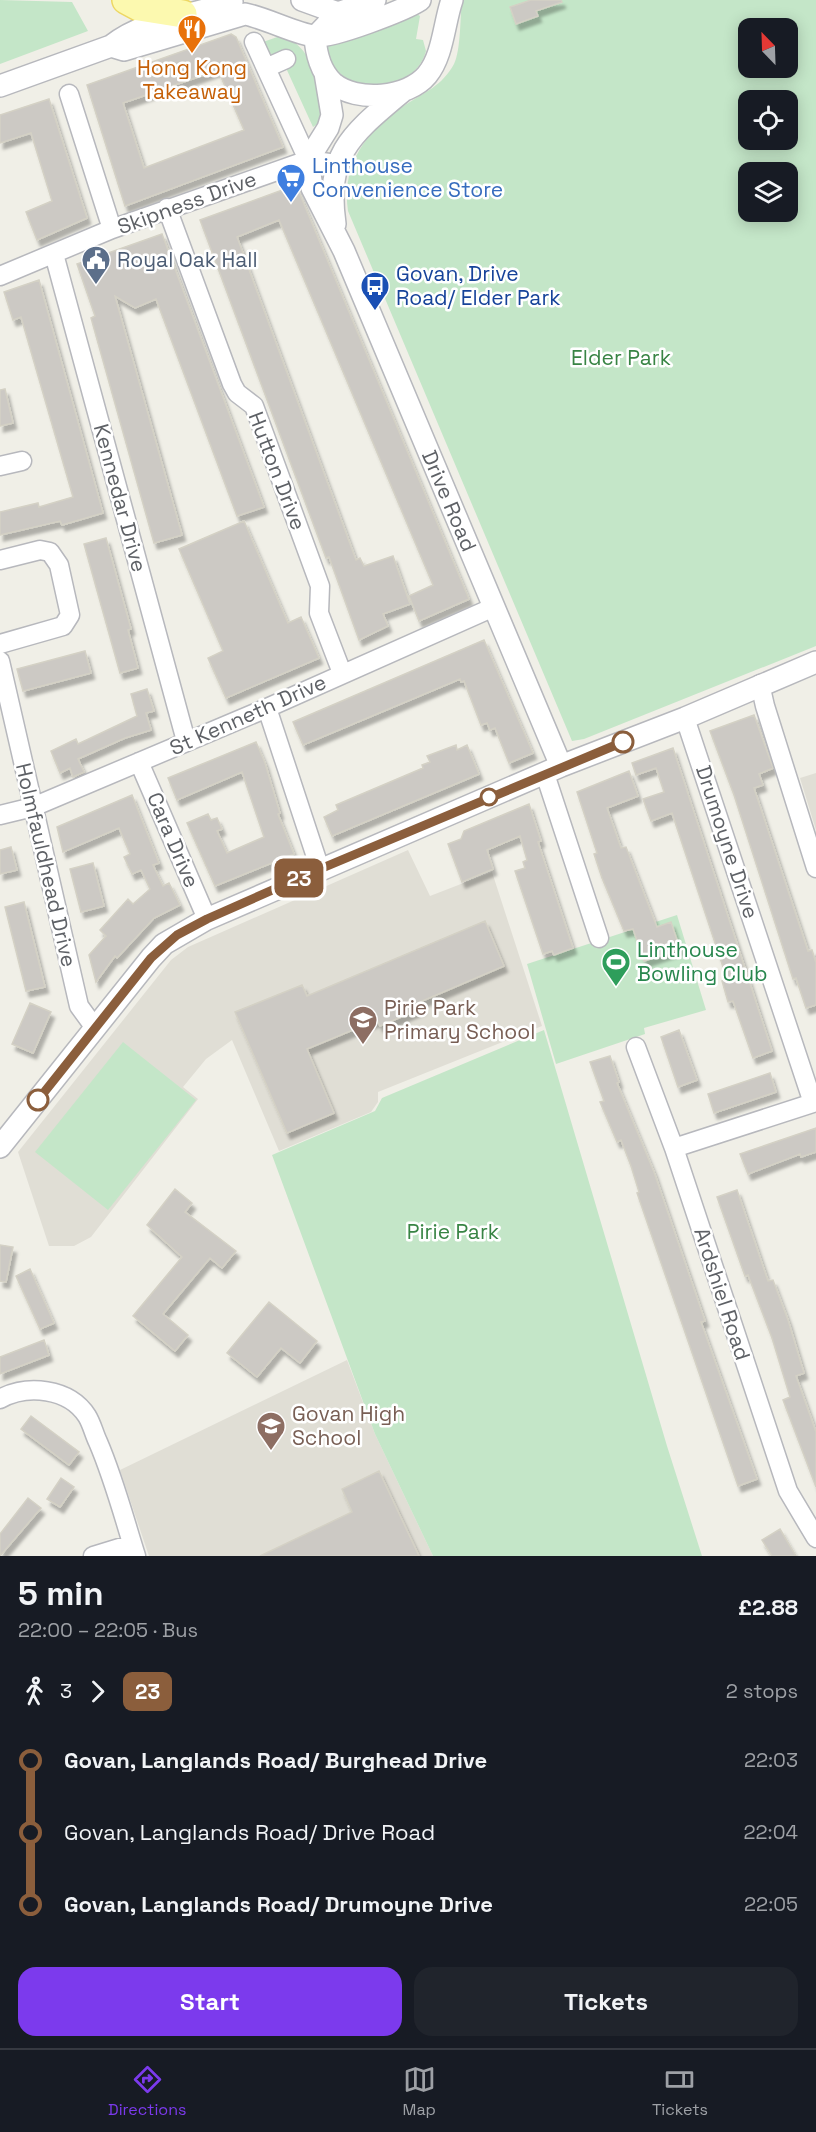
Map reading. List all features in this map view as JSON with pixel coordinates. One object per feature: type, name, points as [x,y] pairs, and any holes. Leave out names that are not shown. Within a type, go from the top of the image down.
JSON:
[{"type":"main road","points":[[126,0],[139,6],[183,14]]},
{"type":"street","points":[[302,0],[338,13]]},
{"type":"street","points":[[336,164],[308,160],[328,128],[332,115],[325,73],[315,49],[315,37],[338,13],[375,0]]},
{"type":"street","points":[[0,86],[111,46],[122,37],[183,14],[239,4],[264,17],[315,37],[333,34],[420,0]]},
{"type":"street","points":[[111,46],[124,50],[239,4]]},
{"type":"street","name":"Drive Road","points":[[337,236],[331,198],[336,164],[346,145],[370,119],[403,91],[419,84],[430,72],[437,54],[446,6]]},
{"type":"street","name":"Drive Road","points":[[254,42],[308,160],[312,188],[337,236],[494,607],[553,770]]},
{"type":"street","points":[[266,68],[286,59]]},
{"type":"street","points":[[325,73],[345,90],[370,95],[403,91]]},
{"type":"street","points":[[69,94],[112,229]]},
{"type":"street","name":"Skipness Drive","points":[[0,276],[167,208],[308,160]]},
{"type":"street","name":"Hutton Drive","points":[[167,208],[232,384],[237,393],[254,406],[320,586],[319,613],[342,674]]},
{"type":"street","name":"Kennedar Drive","points":[[54,254],[186,741]]},
{"type":"street","points":[[0,466],[22,461]]},
{"type":"street","points":[[0,560],[40,550],[50,552],[59,565],[70,615],[63,626],[0,644]]},
{"type":"street","name":"St Kenneth Drive","points":[[0,815],[33,807],[267,708],[494,607]]},
{"type":"street","name":"Holmfauldhead Drive","points":[[0,661],[79,1006],[96,1028]]},
{"type":"street","points":[[0,1147],[164,944],[207,919],[320,869],[816,662]]},
{"type":"street","points":[[760,684],[816,868]]},
{"type":"street","points":[[267,708],[320,869]]},
{"type":"street","name":"Drumoyne Drive","points":[[686,718],[815,1102]]},
{"type":"street","name":"Cara Drive","points":[[139,762],[207,919]]},
{"type":"street","points":[[553,770],[598,938]]},
{"type":"street","name":"Ardshiel Road","points":[[636,1047],[674,1148],[788,1491],[816,1538]]},
{"type":"street","points":[[674,1148],[815,1102]]},
{"type":"street","points":[[0,1399],[12,1392],[45,1391],[60,1395],[87,1415],[107,1463],[134,1550],[93,1556]]},
{"type":"shaded area","points":[[816,773],[816,830],[800,778]]},
{"type":"shaded area","name":"Pirie Park Primary School","points":[[408,850],[430,896],[492,872],[542,1026],[378,1092],[378,1102],[371,1112],[279,1151],[232,1040],[206,1059],[183,1087],[198,1099],[91,1237],[74,1246],[49,1246],[18,1152],[171,960],[188,947]]},
{"type":"shaded area","name":"Govan High School","points":[[347,1360],[375,1434],[433,1556],[149,1556],[120,1470]]},
{"type":"green space","points":[[0,0],[72,2],[88,31],[0,64]]},
{"type":"green space","name":"Elder Park","points":[[462,0],[816,0],[816,646],[584,739],[572,741],[348,211],[347,194],[353,163],[368,137],[391,115],[444,78],[454,64],[459,42]]},
{"type":"green space","points":[[417,14],[420,16],[416,39],[423,40],[426,51],[418,67],[406,78],[390,84],[373,86],[357,83],[342,75],[331,63],[325,46]]},
{"type":"green space","points":[[283,35],[295,42],[303,51],[314,71],[323,120],[313,127],[286,68],[268,51],[263,42]]},
{"type":"green space","name":"Linthouse Bowling Club","points":[[677,915],[706,1010],[644,1028],[645,1034],[556,1064],[527,964]]},
{"type":"green space","name":"Pirie Park","points":[[544,1030],[667,1446],[702,1556],[433,1556],[375,1434],[272,1155],[375,1111],[382,1098]]},
{"type":"green space","points":[[123,1042],[196,1100],[108,1210],[35,1152]]},
{"type":"building","points":[[531,0],[561,0],[562,2],[536,11],[538,16],[516,24],[510,7]]},
{"type":"building","points":[[231,34],[236,37],[283,147],[125,206],[87,85]],"holes":[[[218,70],[244,130],[144,168],[123,103]]]},
{"type":"building","points":[[49,99],[87,218],[37,240],[26,212],[52,201],[31,133],[0,143],[0,115]]},
{"type":"building","points":[[296,185],[469,599],[419,621],[409,596],[433,585],[279,220],[237,237],[356,560],[360,558],[364,566],[393,556],[410,604],[383,614],[388,626],[359,640],[329,557],[326,558],[200,220]]},
{"type":"building","points":[[162,234],[264,507],[237,516],[156,299],[135,308],[115,296],[182,535],[154,543],[91,318],[95,316],[77,264]]},
{"type":"building","points":[[39,280],[103,513],[62,525],[60,521],[0,535],[0,512],[38,503],[39,507],[73,497],[21,317],[13,320],[4,292]]},
{"type":"building","points":[[5,389],[13,423],[0,426],[0,390]]},
{"type":"building","points":[[244,521],[288,623],[301,617],[319,658],[226,698],[208,658],[223,651],[179,549]]},
{"type":"building","points":[[106,538],[131,629],[128,630],[138,668],[120,673],[84,544]]},
{"type":"building","points":[[484,640],[533,753],[509,763],[495,728],[490,730],[487,723],[481,725],[464,681],[461,682],[460,679],[303,745],[293,722]]},
{"type":"building","points":[[85,651],[91,673],[23,691],[17,669]]},
{"type":"building","points":[[147,689],[154,711],[146,713],[151,730],[125,738],[78,759],[84,772],[73,777],[70,768],[60,773],[51,751],[76,739],[78,744],[137,716],[131,694]]},
{"type":"building","points":[[754,715],[773,768],[759,774],[763,785],[754,788],[808,951],[812,950],[816,963],[816,1005],[806,1008],[796,978],[793,979],[734,795],[710,731]]},
{"type":"building","points":[[256,742],[265,763],[280,813],[278,814],[294,854],[215,886],[187,823],[208,814],[211,820],[217,818],[222,829],[217,831],[227,853],[264,837],[242,772],[177,800],[168,778]]},
{"type":"building","points":[[456,745],[457,750],[467,745],[479,774],[332,836],[324,817],[338,810],[336,805],[423,768],[422,765],[430,762],[427,756]]},
{"type":"building","points":[[673,748],[772,1051],[753,1058],[733,1001],[728,1002],[722,981],[727,979],[672,813],[651,821],[643,799],[664,792],[656,768],[636,775],[632,763]]},
{"type":"building","points":[[629,771],[638,796],[607,808],[621,848],[626,847],[657,927],[671,922],[680,949],[644,961],[633,929],[624,931],[602,878],[594,854],[597,853],[577,792]]},
{"type":"building","points":[[132,795],[159,863],[153,865],[163,886],[169,883],[180,905],[154,918],[117,958],[115,956],[96,982],[89,955],[106,936],[100,930],[128,899],[133,904],[150,889],[141,870],[132,874],[124,857],[130,854],[119,828],[63,852],[57,827]]},
{"type":"building","points":[[529,804],[541,841],[538,842],[573,948],[554,955],[552,951],[543,954],[515,871],[525,868],[523,862],[527,860],[520,836],[487,850],[493,869],[462,882],[448,844],[461,839],[464,831]]},
{"type":"building","points":[[11,847],[17,870],[0,874],[0,850]]},
{"type":"building","points":[[93,863],[104,906],[81,912],[70,869]]},
{"type":"building","points":[[24,902],[45,987],[26,991],[5,907]]},
{"type":"building","points":[[485,921],[504,966],[420,1002],[422,1008],[380,1026],[377,1020],[307,1049],[334,1113],[287,1133],[235,1012],[302,985],[307,996]]},
{"type":"building","points":[[30,1003],[51,1012],[33,1053],[12,1044]]},
{"type":"building","points":[[679,1030],[697,1080],[678,1087],[661,1037]]},
{"type":"building","points":[[610,1056],[619,1082],[617,1083],[654,1172],[705,1321],[701,1322],[757,1479],[738,1486],[637,1193],[639,1192],[631,1166],[621,1140],[617,1142],[600,1102],[604,1101],[590,1062]]},
{"type":"building","points":[[770,1073],[776,1092],[714,1113],[708,1094]]},
{"type":"building","points":[[816,1128],[816,1152],[801,1157],[800,1154],[748,1174],[740,1154]]},
{"type":"building","points":[[175,1189],[192,1203],[185,1212],[236,1251],[222,1268],[210,1258],[163,1314],[188,1335],[175,1351],[133,1316],[182,1257],[147,1225]]},
{"type":"building","points":[[737,1190],[768,1281],[773,1280],[788,1320],[804,1373],[796,1376],[816,1432],[816,1487],[783,1400],[790,1397],[772,1338],[748,1275],[745,1276],[717,1197]]},
{"type":"building","points":[[0,1245],[13,1247],[6,1282],[0,1281]]},
{"type":"building","points":[[30,1269],[54,1323],[40,1329],[16,1276]]},
{"type":"building","points":[[269,1302],[317,1341],[300,1363],[281,1348],[257,1377],[227,1353]]},
{"type":"building","points":[[44,1340],[49,1355],[0,1374],[0,1357]]},
{"type":"building","points":[[31,1416],[79,1452],[69,1465],[21,1429]]},
{"type":"building","points":[[379,1471],[419,1556],[260,1556],[352,1512],[342,1489]]},
{"type":"building","points":[[61,1478],[74,1487],[60,1507],[47,1499]]},
{"type":"building","points":[[28,1498],[41,1508],[0,1556],[0,1534]]},
{"type":"building","points":[[780,1529],[796,1556],[772,1556],[762,1540]]},
{"type":"bus line","name":"23","points":[[38,1100],[151,958],[164,944],[177,935],[207,919],[320,869],[561,766],[623,742]]},
{"type":"place","name":"Hong Kong Takeaway","points":[[192,54]]},
{"type":"place","name":"Linthouse Convenience Store","points":[[291,204]]},
{"type":"place","name":"Royal Oak Hall","points":[[96,286]]},
{"type":"place","name":"Govan, Drive Road/ Elder Park","points":[[375,312]]},
{"type":"place","name":"Linthouse Bowling Club","points":[[616,988]]},
{"type":"place","name":"Pirie Park Primary School","points":[[363,1046]]},
{"type":"place","name":"Govan High School","points":[[271,1452]]}]
